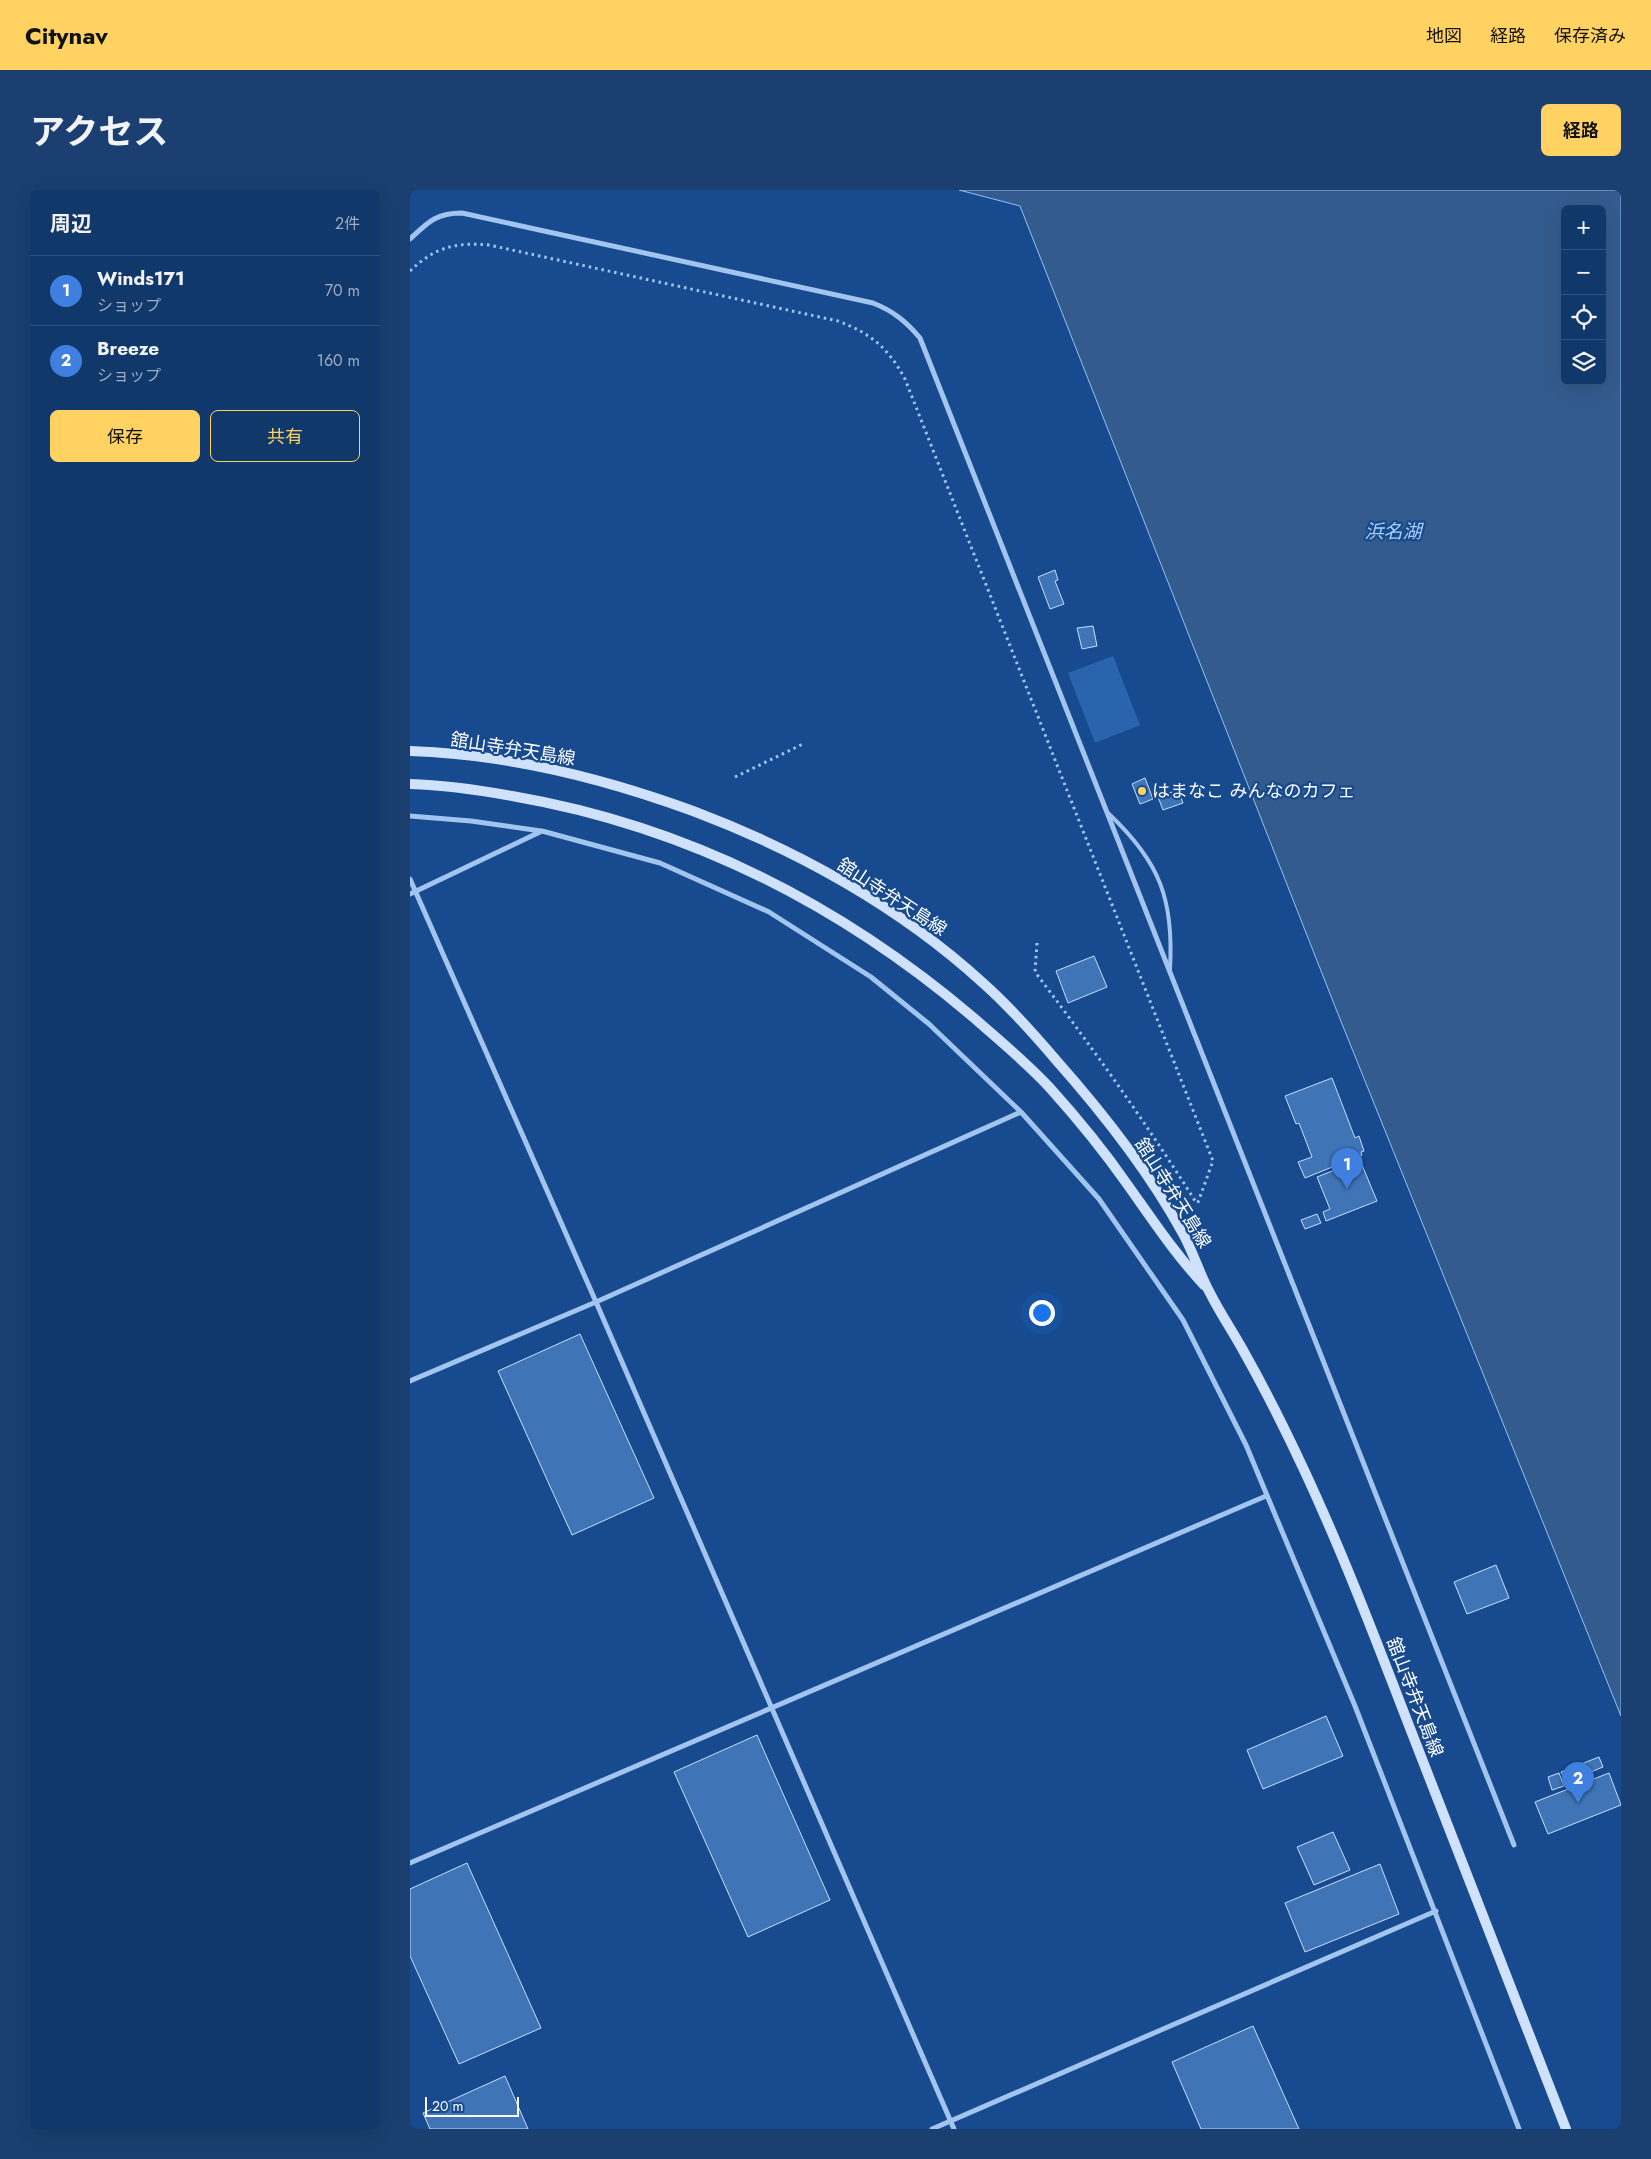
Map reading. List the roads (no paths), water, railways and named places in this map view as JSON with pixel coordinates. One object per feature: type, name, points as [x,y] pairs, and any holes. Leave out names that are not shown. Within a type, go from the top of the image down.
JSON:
[{"type":"main road","name":"舘山寺弁天島線","points":[[410,752],[482,758],[543,768],[603,782],[662,800],[720,822],[777,847],[832,876],[884,908],[935,943],[983,982],[1067,1072],[1107,1120],[1174,1219],[1196,1258],[1208,1290],[1275,1409],[1333,1533],[1566,2129]]},
{"type":"main road","name":"舘山寺弁天島線","points":[[410,784],[477,790],[536,800],[652,831],[708,852],[762,876],[815,904],[866,935],[962,1007],[1007,1046],[1050,1088],[1126,1181],[1164,1237],[1208,1290]]},
{"type":"street","points":[[410,239],[434,217],[448,213],[462,213],[873,302],[892,311],[908,323],[920,338],[1514,1845]]},
{"type":"street","points":[[410,816],[471,821],[542,831],[660,863],[769,912],[872,977],[929,1024],[1021,1112],[1099,1200],[1183,1320],[1246,1445],[1355,1706],[1519,2129]]},
{"type":"street","points":[[413,892],[542,831]]},
{"type":"street","points":[[410,879],[413,892],[596,1302],[954,2129]]},
{"type":"street","points":[[410,1381],[596,1302],[1021,1112]]},
{"type":"street","points":[[410,1863],[1266,1496]]},
{"type":"street","points":[[932,2129],[1436,1911]]},
{"type":"lane","points":[[1109,814],[1130,834],[1148,857],[1161,883],[1169,911],[1172,940],[1170,970]]},
{"type":"water","name":"浜名湖","points":[[959,190],[1621,190],[1621,1716],[1336,1009],[1020,206]]},
{"type":"place","name":"はまなこ みんなのカフェ","points":[[1142,791]]},
{"type":"place","name":"Winds171","points":[[1347,1189]]},
{"type":"place","name":"Breeze","points":[[1578,1803]]}]
